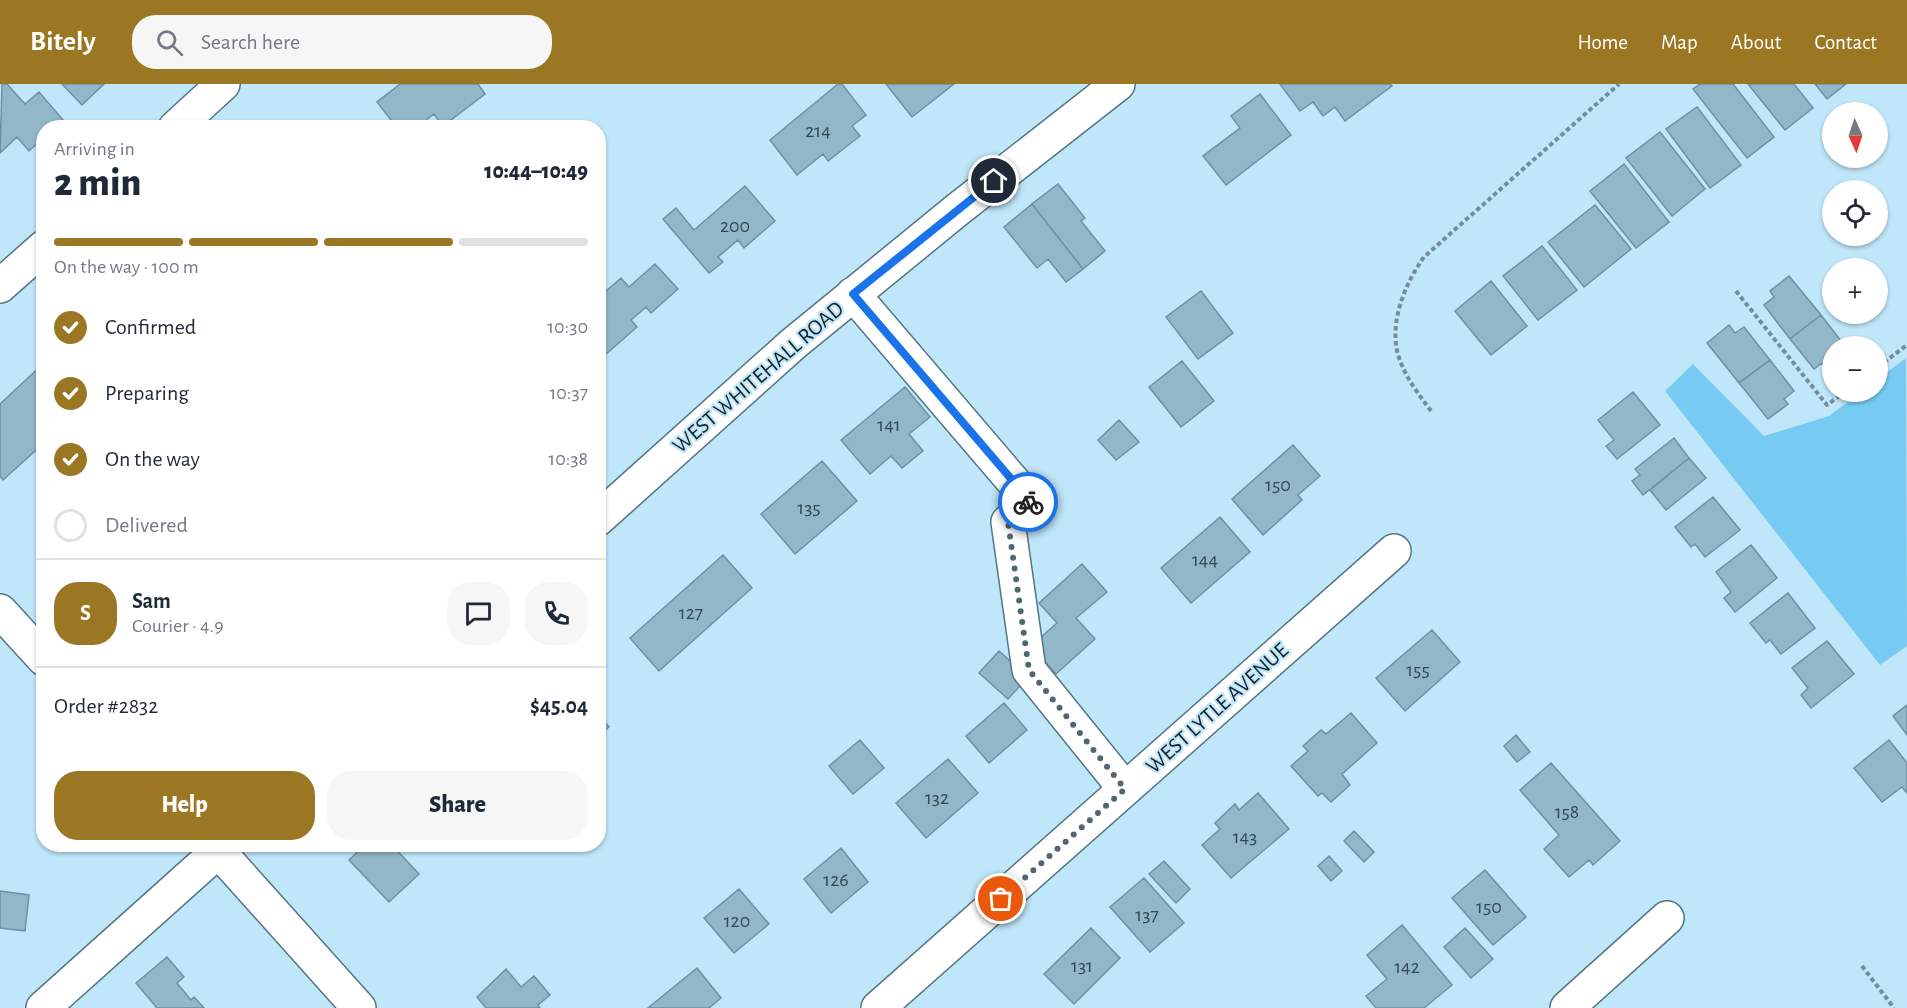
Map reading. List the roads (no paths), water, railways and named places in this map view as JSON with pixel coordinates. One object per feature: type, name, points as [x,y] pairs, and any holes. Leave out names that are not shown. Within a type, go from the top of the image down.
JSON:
[{"type":"street","points":[[185,120],[223,84]]},
{"type":"street","name":"WEST WHITEHALL ROAD","points":[[606,512],[757,375],[853,294],[1118,84]]},
{"type":"street","points":[[0,286],[36,254]]},
{"type":"street","points":[[853,294],[1030,501],[1008,522],[1029,670],[1125,789]]},
{"type":"street","name":"WEST LYTLE AVENUE","points":[[878,1008],[1394,551]]},
{"type":"street","points":[[0,611],[36,650]]},
{"type":"street","points":[[43,1008],[214,852]]},
{"type":"street","points":[[223,852],[360,1008]]},
{"type":"street","points":[[1567,1008],[1667,918]]}]
